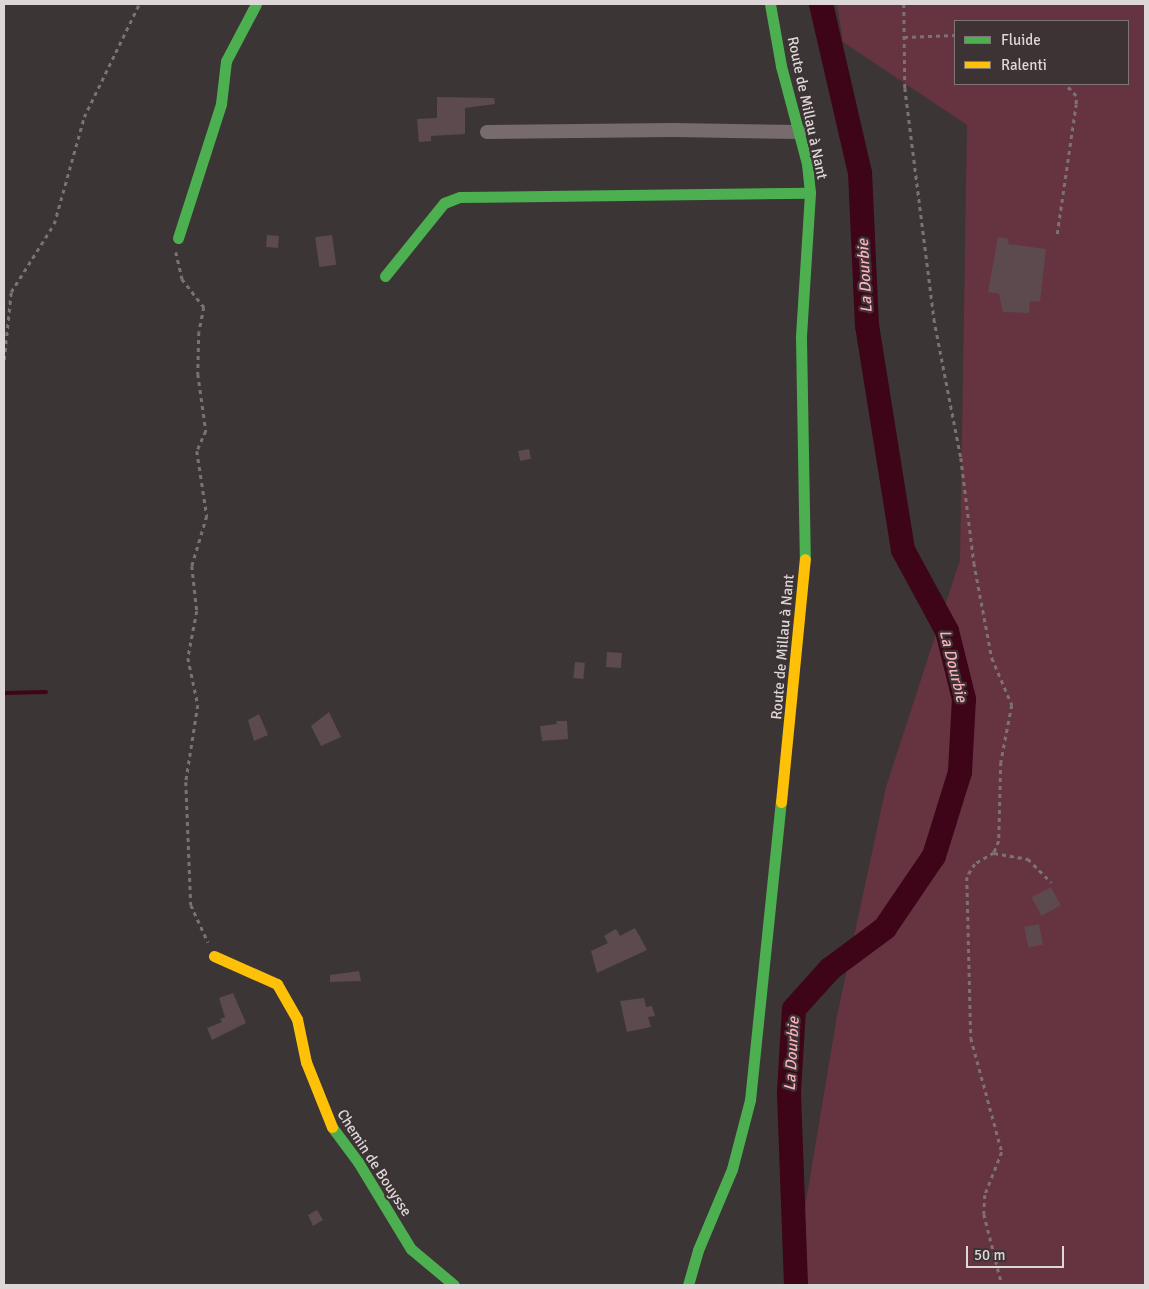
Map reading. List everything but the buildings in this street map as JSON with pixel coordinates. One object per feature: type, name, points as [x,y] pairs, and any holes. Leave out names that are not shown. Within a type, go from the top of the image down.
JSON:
[{"type":"main road","points":[[178,238],[221,104],[226,61],[256,4]]},
{"type":"main road","name":"Route de Millau à Nant","points":[[688,1285],[698,1250],[740,1146],[756,1063],[805,568],[802,338],[810,193],[800,132],[781,66],[770,4]]},
{"type":"main road","points":[[385,276],[444,202],[460,197],[810,193]]},
{"type":"main road","name":"Chemin de Bouysse","points":[[214,956],[278,984],[297,1019],[306,1062],[327,1121],[358,1162],[411,1249],[454,1285]]},
{"type":"street","points":[[487,132],[673,130],[800,132]]},
{"type":"path","points":[[4,360],[10,292],[54,224],[84,117],[139,4]]},
{"type":"path","points":[[904,4],[905,88],[934,319],[962,458],[974,563],[992,658],[1012,705],[1001,762],[999,841],[994,853],[975,864],[967,877],[971,936],[969,1001],[971,1038],[1002,1152],[985,1195],[984,1214],[1002,1285]]},
{"type":"path","points":[[904,37],[954,35]]},
{"type":"path","points":[[1057,234],[1076,104],[1076,96],[1066,85]]},
{"type":"path","points":[[178,238],[176,251],[182,279],[204,307],[198,374],[206,431],[197,451],[207,516],[192,566],[197,611],[188,658],[198,705],[186,782],[191,905],[214,956]]},
{"type":"path","points":[[994,853],[1028,859],[1051,882]]},
{"type":"shaded area","points":[[837,4],[1145,4],[1145,1285],[800,1285],[803,1219],[837,1016],[886,787],[960,560],[967,125],[843,42]]},
{"type":"waterway","name":"La Dourbie","points":[[796,1285],[789,1092],[794,1009],[830,969],[885,928],[934,856],[960,772],[964,699],[947,631],[903,550],[867,326],[860,173],[821,4]]},
{"type":"waterway","points":[[4,693],[46,692]]},
{"type":"traffic: fast","points":[[178,238],[221,104],[226,61],[256,4]]},
{"type":"traffic: fast","points":[[770,4],[781,66],[807,164],[810,193],[801,338],[805,559]]},
{"type":"traffic: fast","points":[[385,276],[444,203],[460,197],[810,193]]},
{"type":"traffic: fast","points":[[688,1285],[698,1250],[732,1169],[750,1100],[781,802]]},
{"type":"traffic: fast","points":[[332,1127],[358,1162],[411,1249],[454,1285]]},
{"type":"traffic: slow","points":[[781,802],[805,559]]},
{"type":"traffic: slow","points":[[214,956],[277,984],[297,1019],[306,1062],[332,1127]]}]
